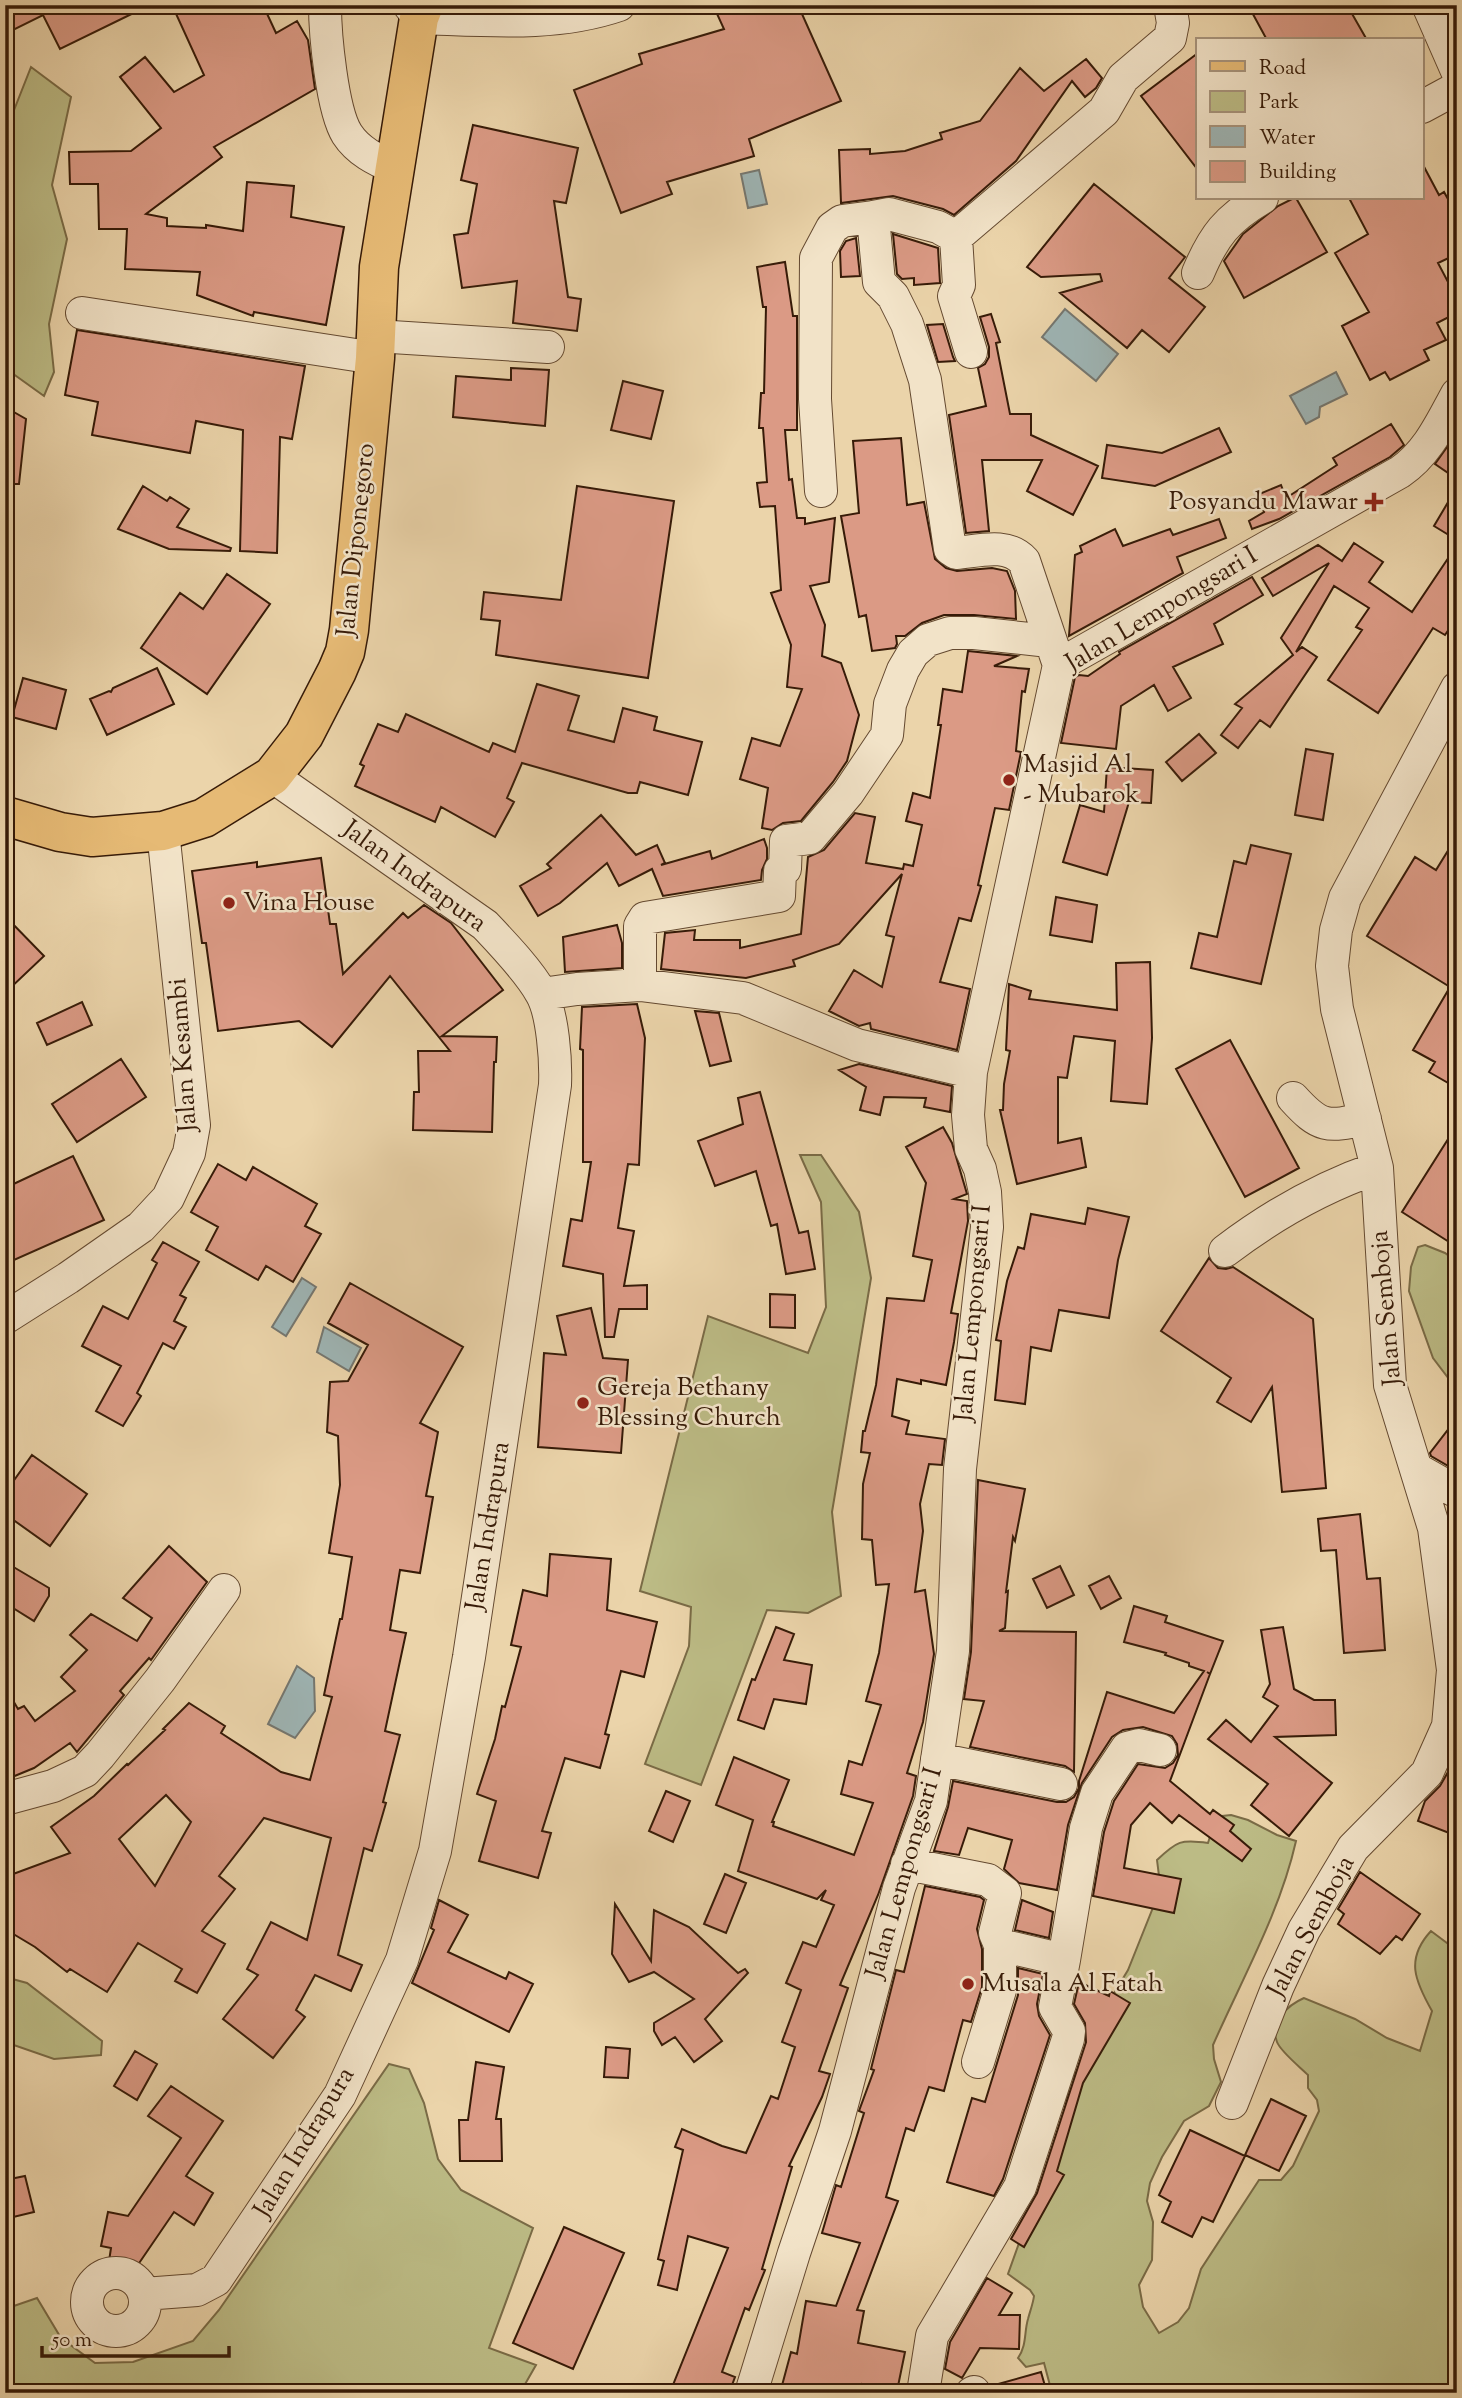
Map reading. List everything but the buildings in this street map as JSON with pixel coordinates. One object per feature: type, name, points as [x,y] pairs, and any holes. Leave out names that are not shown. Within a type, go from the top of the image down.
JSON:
[{"type":"main road","name":"Jalan Diponegoro","points":[[5,816],[60,832],[92,837],[163,831],[204,818],[272,775],[304,735],[345,652],[353,599],[376,347],[379,267],[417,10]]},
{"type":"street","points":[[325,5],[325,25],[337,105],[347,134],[371,158],[395,168]]},
{"type":"street","points":[[417,10],[519,22],[570,17],[619,5]]},
{"type":"street","points":[[956,237],[1104,111],[1123,78],[1170,38],[1173,23],[1170,5]]},
{"type":"street","points":[[1428,5],[1457,71]]},
{"type":"street","points":[[1424,106],[1457,88]]},
{"type":"street","points":[[1198,273],[1209,246],[1219,231],[1240,211],[1259,200]]},
{"type":"street","points":[[821,491],[815,399],[816,258],[832,228],[842,221],[889,215],[938,228],[956,237]]},
{"type":"street","points":[[873,217],[879,282],[893,296],[907,324],[929,395],[950,550],[956,553],[1006,549],[1019,556],[1024,561],[1054,653]]},
{"type":"street","points":[[956,237],[959,285],[954,296],[971,352]]},
{"type":"street","points":[[82,313],[376,347],[548,347]]},
{"type":"street","name":"Jalan Lempongsari I","points":[[751,2393],[835,2131],[895,1901],[930,1801],[953,1651],[960,1469],[987,1227],[985,1192],[980,1169],[971,1149],[968,1115],[971,1072],[1054,653],[1408,467],[1430,443],[1457,394]]},
{"type":"street","points":[[640,985],[640,926],[645,918],[779,896],[780,871],[785,869],[786,841],[810,838],[848,793],[887,735],[890,704],[903,670],[913,653],[928,640],[950,634],[974,633],[1054,653]]},
{"type":"street","name":"Jalan Semboja","points":[[1232,2103],[1278,1986],[1304,1930],[1353,1847],[1427,1773],[1448,1726],[1453,1670],[1434,1528],[1390,1385],[1377,1168],[1338,1009],[1332,966],[1336,930],[1345,898],[1447,733],[1457,688]]},
{"type":"street","name":"Jalan Indrapura","points":[[145,2294],[197,2290],[216,2280],[340,2095],[402,1960],[435,1852],[469,1657],[555,1085],[556,1063],[542,994],[485,925],[272,775]]},
{"type":"street","name":"Jalan Kesambi","points":[[5,1318],[141,1227],[168,1198],[189,1153],[194,1125],[163,831]]},
{"type":"street","points":[[542,994],[640,985],[743,998],[856,1045],[971,1072]]},
{"type":"street","points":[[1293,1098],[1310,1116],[1332,1126],[1365,1119]]},
{"type":"street","points":[[1225,1251],[1296,1205],[1341,1181],[1377,1168]]},
{"type":"street","points":[[1418,1470],[1457,1492]]},
{"type":"street","points":[[5,1799],[53,1786],[85,1771],[160,1679],[224,1590]]},
{"type":"street","points":[[923,2393],[932,2336],[1020,2187],[1068,2039],[1069,2031],[1055,2007],[1086,1828],[1097,1793],[1127,1748],[1139,1745],[1160,1749]]},
{"type":"street","points":[[937,1759],[1061,1784]]},
{"type":"street","points":[[907,1864],[988,1880],[998,1885],[1004,1893],[1004,1901],[995,1933],[1012,1948],[1064,1960]]},
{"type":"street","points":[[978,2062],[1012,1948]]},
{"type":"green space","points":[[31,67],[71,97],[52,185],[67,239],[49,324],[54,372],[44,396],[5,368],[5,133]]},
{"type":"green space","points":[[800,1155],[821,1155],[859,1212],[871,1278],[832,1512],[841,1596],[808,1613],[767,1610],[701,1785],[645,1764],[689,1646],[691,1607],[640,1591],[708,1316],[808,1353],[826,1307],[821,1202]]},
{"type":"green space","points":[[1425,1245],[1445,1253],[1457,1262],[1457,1385],[1433,1358],[1409,1291],[1411,1267],[1418,1247]]},
{"type":"green space","points":[[1231,1815],[1296,1841],[1271,1919],[1213,2045],[1221,2082],[1209,2106],[1184,2121],[1150,2183],[1147,2201],[1153,2222],[1152,2260],[1139,2285],[1143,2307],[1159,2333],[1178,2322],[1189,2308],[1201,2269],[1259,2180],[1281,2180],[1293,2166],[1319,2111],[1317,2100],[1308,2088],[1308,2075],[1286,2055],[1277,2042],[1276,2028],[1282,2015],[1304,1998],[1420,2051],[1432,2011],[1417,1980],[1415,1961],[1423,1941],[1431,1931],[1451,1946],[1457,1946],[1457,2371],[1449,2393],[1052,2393],[1044,2363],[1026,2367],[1018,2358],[1034,2296],[1008,2274],[1064,2117],[1069,2084],[1101,2028],[1154,1905],[1159,1876],[1157,1860],[1180,1843],[1208,1843],[1213,1827],[1222,1816]]},
{"type":"green space","points":[[5,1977],[27,1983],[102,2041],[101,2055],[54,2059],[5,2042]]},
{"type":"green space","points":[[389,2064],[409,2069],[424,2103],[438,2159],[461,2190],[533,2228],[489,2348],[536,2365],[520,2393],[5,2393],[5,2309],[37,2298],[61,2338],[95,2363],[133,2362],[193,2341],[219,2310]]},
{"type":"water","points":[[759,170],[767,204],[748,208],[741,174]]},
{"type":"water","points":[[1065,309],[1118,354],[1096,381],[1042,337]]},
{"type":"water","points":[[1336,372],[1347,394],[1320,407],[1319,417],[1306,424],[1290,396]]},
{"type":"water","points":[[302,1278],[316,1287],[286,1336],[272,1327]]},
{"type":"water","points":[[324,1327],[361,1348],[349,1371],[317,1352]]},
{"type":"water","points":[[297,1666],[314,1678],[315,1711],[295,1738],[268,1724]]},
{"type":"place","name":"Posyandu Mawar","points":[[1374,502]]},
{"type":"place","name":"Masjid Al - Mubarok","points":[[1009,780]]},
{"type":"place","name":"Vina House","points":[[229,903]]},
{"type":"place","name":"Gereja Bethany Blessing Church","points":[[583,1403]]},
{"type":"place","name":"Musala Al Fatah","points":[[968,1984]]}]
